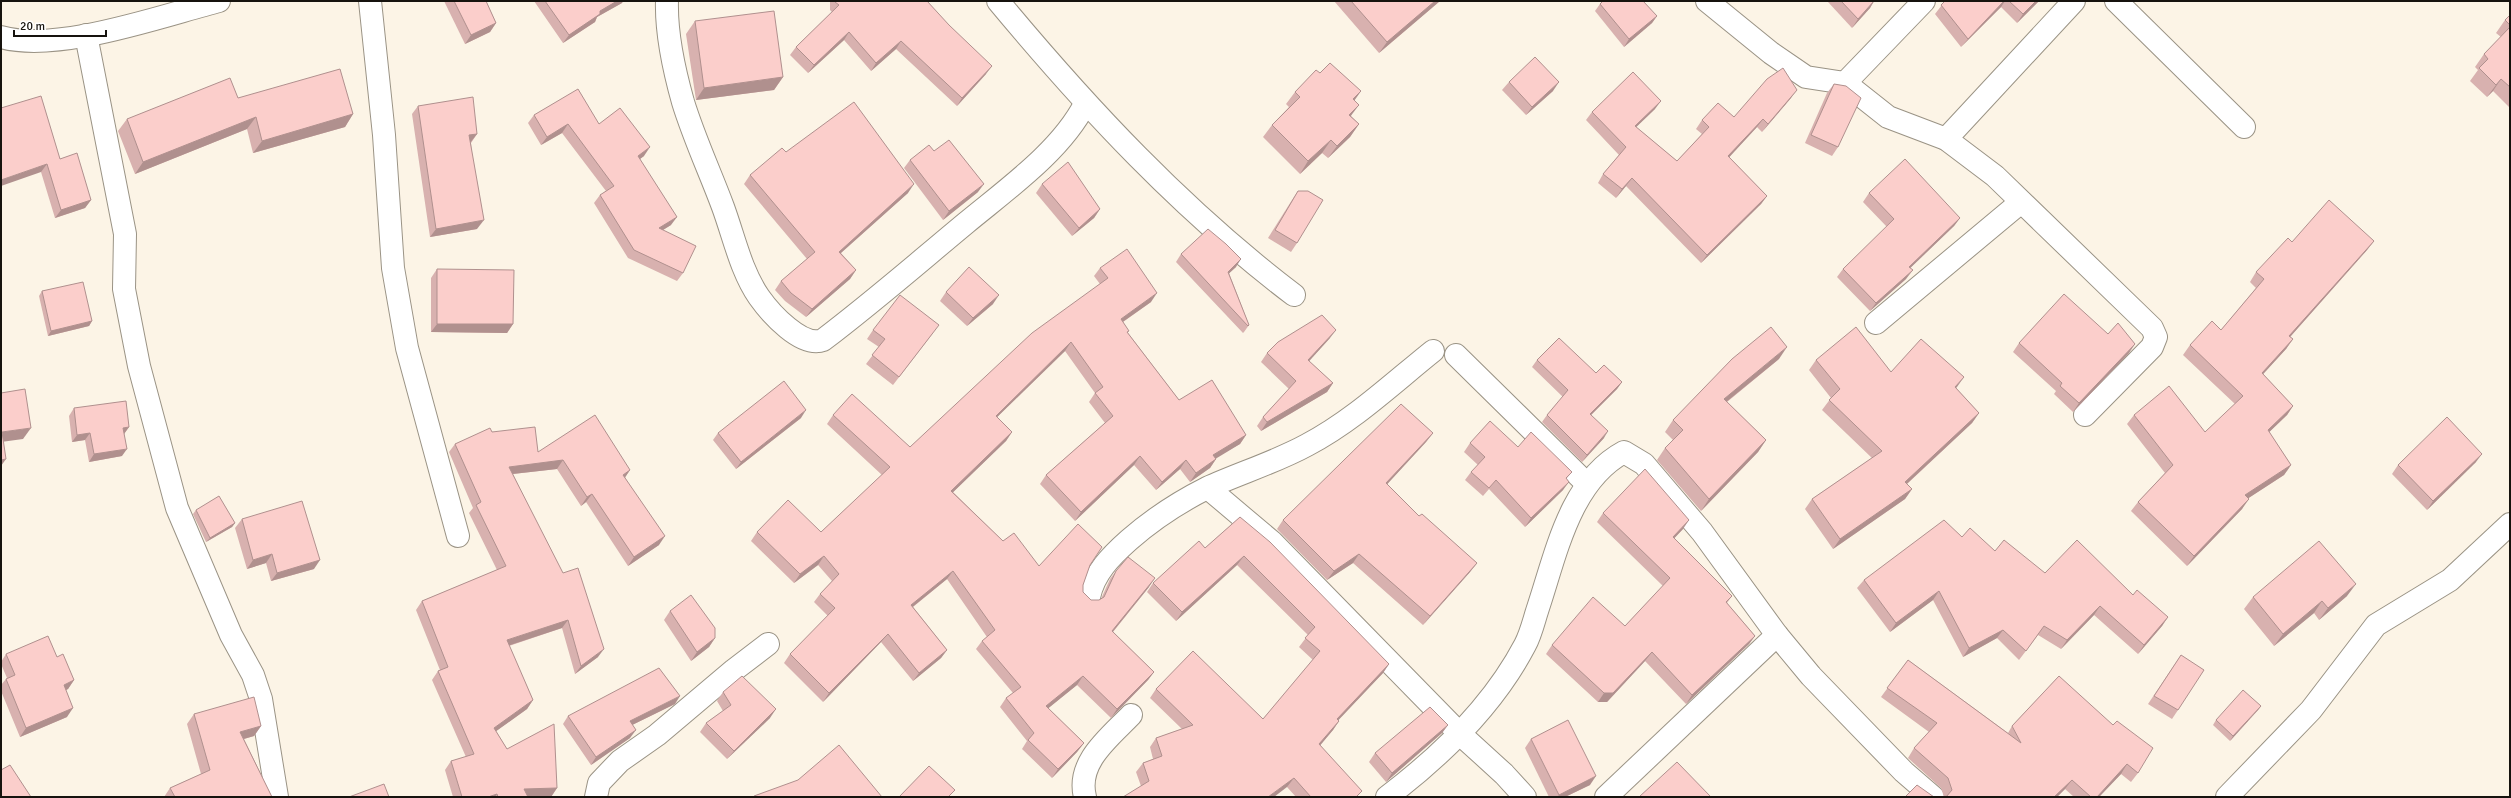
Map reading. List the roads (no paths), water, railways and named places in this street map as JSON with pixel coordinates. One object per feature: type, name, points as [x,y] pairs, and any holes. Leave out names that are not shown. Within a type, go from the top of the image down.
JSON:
[{"type":"street","points":[[1,37],[45,41],[86,35],[219,1]]},
{"type":"street","points":[[370,1],[384,134],[393,268],[407,348],[458,536]]},
{"type":"street","points":[[667,1],[667,15],[672,53],[683,102],[745,270],[760,298],[785,325],[809,342],[815,343],[823,340],[988,204],[1061,140],[1076,122],[1085,104]]},
{"type":"street","points":[[998,1],[1085,104],[1155,175],[1253,264],[1294,295]]},
{"type":"street","points":[[1707,1],[1771,53],[1806,77],[1846,83],[1888,117],[1946,139],[1995,176],[2152,328],[2156,337],[2152,347],[2085,415]]},
{"type":"street","points":[[1846,83],[1924,1]]},
{"type":"street","points":[[1946,139],[2074,1]]},
{"type":"street","points":[[2116,1],[2244,127]]},
{"type":"street","points":[[86,35],[125,234],[124,289],[139,366],[177,508],[231,636],[253,675],[261,699],[277,797]]},
{"type":"street","points":[[1876,323],[2021,202]]},
{"type":"street","points":[[1089,598],[1092,584],[1116,551],[1157,517],[1208,488],[1319,438],[1337,427],[1433,351]]},
{"type":"street","points":[[1456,355],[1587,484]]},
{"type":"street","points":[[1387,797],[1414,776],[1460,734],[1506,675],[1526,644],[1566,525],[1587,484],[1612,459],[1624,452],[1644,464],[1702,532],[1777,635],[1811,676],[1904,772],[1933,797]]},
{"type":"street","points":[[1208,488],[1272,542],[1460,734],[1504,774],[1525,797]]},
{"type":"street","points":[[2227,797],[2311,710],[2376,625],[2450,580],[2510,524]]},
{"type":"street","points":[[1606,797],[1777,635]]},
{"type":"street","points":[[596,797],[599,783],[620,761],[657,735],[734,670],[768,644]]},
{"type":"street","points":[[1085,797],[1082,785],[1091,756],[1131,714]]}]
